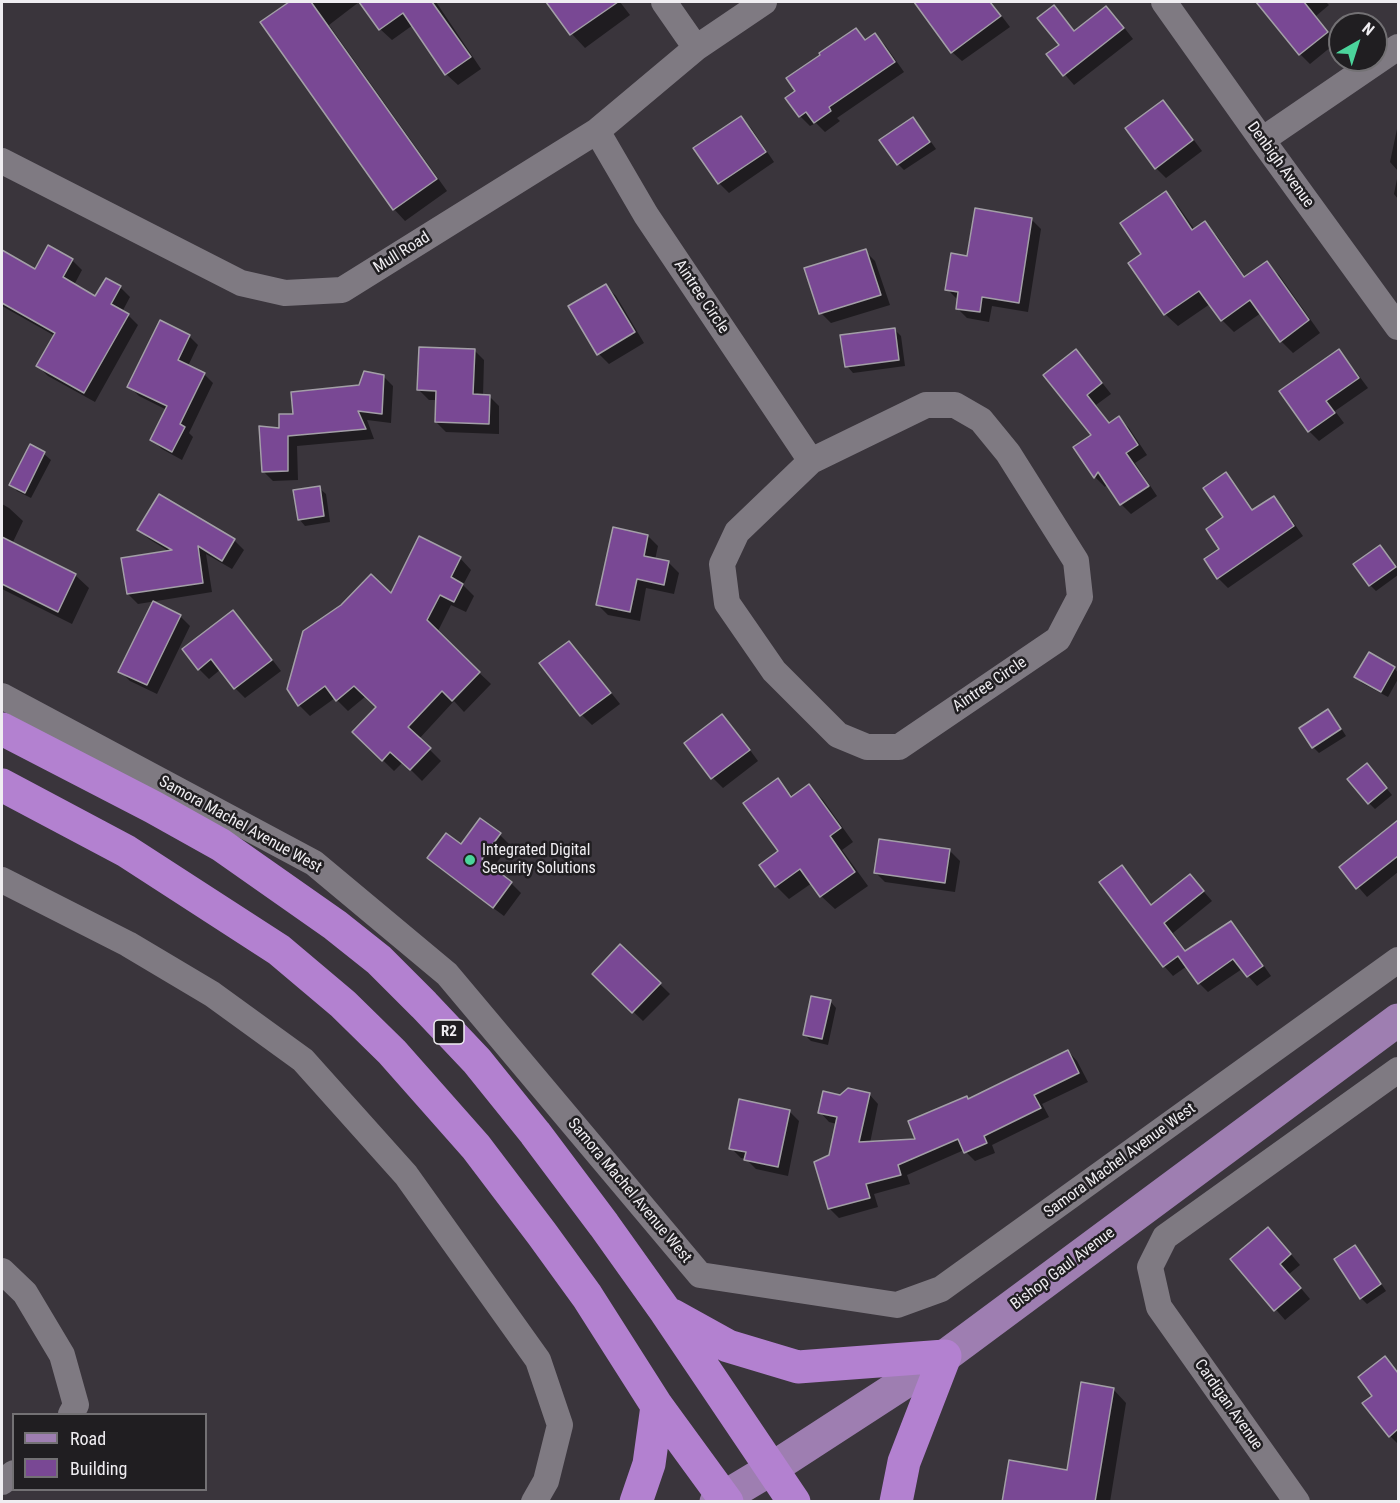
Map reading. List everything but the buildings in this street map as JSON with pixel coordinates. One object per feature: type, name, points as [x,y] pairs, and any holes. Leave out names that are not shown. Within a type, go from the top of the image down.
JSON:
[{"type":"highway","name":"Samora Machel Avenue West","points":[[2,729],[221,845],[334,925],[379,960],[477,1061],[535,1133],[666,1312],[771,1469]]},
{"type":"highway","points":[[2,785],[126,851],[279,950],[343,1004],[392,1052],[476,1147],[542,1234],[587,1296],[657,1406],[722,1500]]},
{"type":"highway","points":[[666,1312],[728,1346],[798,1367],[945,1356],[904,1462],[896,1502]]},
{"type":"highway","points":[[636,1502],[649,1464],[657,1406]]},
{"type":"highway","name":"R2","points":[[771,1469],[794,1502]]},
{"type":"main road","name":"Bishop Gaul Avenue","points":[[722,1500],[945,1356],[1398,1020]]},
{"type":"street","points":[[664,2],[696,48]]},
{"type":"street","name":"Mull Road","points":[[2,161],[241,283],[285,293],[342,290],[597,130],[696,48],[764,2]]},
{"type":"street","name":"Denbigh Avenue","points":[[1164,2],[1398,327]]},
{"type":"street","points":[[1262,140],[1398,47]]},
{"type":"street","name":"Aintree Circle","points":[[597,130],[646,215],[811,461]]},
{"type":"street","name":"Aintree Circle","points":[[926,405],[954,405],[981,420],[1008,453],[1076,561],[1080,597],[1058,639],[899,747],[867,747],[838,735],[774,671],[727,603],[722,564],[737,532],[811,461],[926,405]]},
{"type":"street","name":"Samora Machel Avenue West","points":[[2,696],[314,863],[447,974],[700,1275],[897,1305],[941,1289],[1398,960]]},
{"type":"street","points":[[2,880],[138,950],[212,994],[303,1060],[406,1174],[538,1360],[560,1425],[546,1481],[534,1502]]},
{"type":"street","name":"Cardigan Avenue","points":[[1297,1502],[1159,1307],[1150,1267],[1165,1237],[1398,1070]]},
{"type":"street","points":[[2,1271],[25,1293],[62,1355],[76,1405],[72,1413]]},
{"type":"place","name":"Integrated Digital Security Solutions","points":[[470,860]]}]
